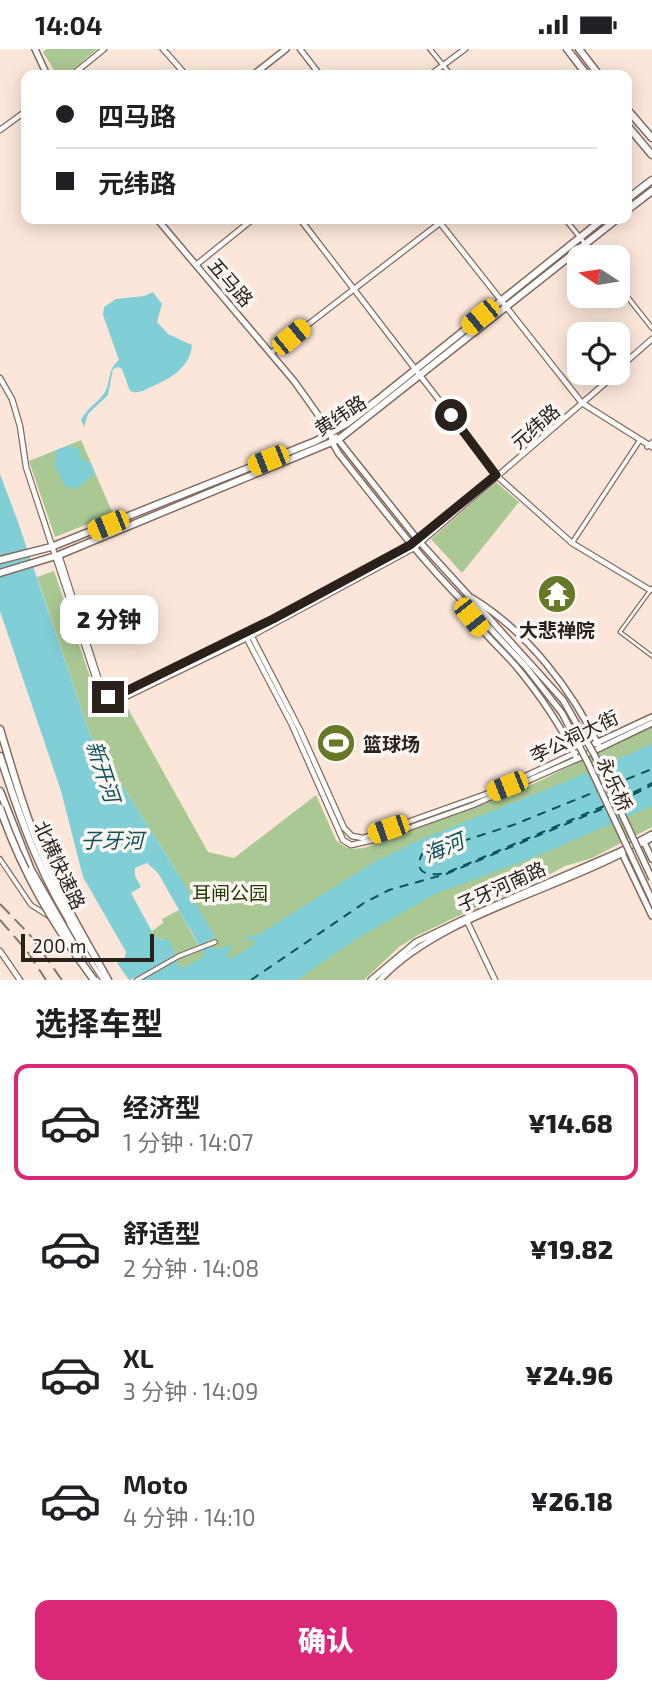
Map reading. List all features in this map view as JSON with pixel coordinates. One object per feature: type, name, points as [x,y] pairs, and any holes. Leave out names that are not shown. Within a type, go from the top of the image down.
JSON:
[{"type":"main road","points":[[35,49],[45,70]]},
{"type":"main road","points":[[259,70],[286,49]]},
{"type":"main road","points":[[567,49],[583,70]]},
{"type":"main road","points":[[579,49],[595,70]]},
{"type":"main road","points":[[632,115],[652,138]]},
{"type":"main road","points":[[632,131],[652,155]]},
{"type":"main road","points":[[632,195],[652,180]]},
{"type":"main road","points":[[632,206],[652,191]]},
{"type":"main road","name":"五马路","points":[[161,224],[271,353],[331,433]]},
{"type":"main road","name":"黄纬路","points":[[0,573],[57,556],[335,441],[501,300],[597,224]]},
{"type":"main road","name":"黄纬路","points":[[0,560],[51,547],[331,433],[506,307],[611,224]]},
{"type":"main road","points":[[331,433],[412,546],[543,699],[567,736],[576,756]]},
{"type":"main road","points":[[335,441],[488,621]]},
{"type":"main road","points":[[469,596],[491,609],[565,686],[599,745]]},
{"type":"main road","points":[[462,602],[488,621]]},
{"type":"main road","name":"永乐桥","points":[[488,621],[563,700],[595,756],[652,879]]},
{"type":"main road","name":"永乐桥","points":[[488,621],[562,713],[589,763],[652,900]]},
{"type":"main road","name":"李公祠大街","points":[[576,756],[652,717]]},
{"type":"main road","name":"李公祠大街","points":[[599,745],[652,723]]},
{"type":"main road","points":[[0,729],[17,786],[43,856],[106,980]]},
{"type":"main road","name":"北横快速路","points":[[0,756],[37,861],[68,921],[106,980]]},
{"type":"main road","name":"北横快速路","points":[[0,791],[31,870],[94,980]]},
{"type":"main road","points":[[0,808],[15,848],[40,900],[94,980]]},
{"type":"main road","name":"子牙河南路","points":[[372,980],[416,942],[622,852],[652,836]]},
{"type":"main road","points":[[643,841],[652,859]]},
{"type":"main road","points":[[622,852],[652,916]]},
{"type":"main road","name":"子牙河南路","points":[[380,980],[418,947],[467,920]]},
{"type":"street","points":[[78,70],[104,49]]},
{"type":"street","points":[[163,49],[182,70]]},
{"type":"street","points":[[300,49],[316,70]]},
{"type":"street","points":[[430,49],[447,70]]},
{"type":"street","points":[[436,70],[465,49]]},
{"type":"street","points":[[0,130],[21,115]]},
{"type":"street","points":[[196,265],[247,224]]},
{"type":"street","points":[[304,224],[497,476],[572,543],[651,589],[620,632],[652,656]]},
{"type":"street","points":[[271,353],[436,224]]},
{"type":"street","points":[[444,224],[581,401],[650,446]]},
{"type":"street","points":[[569,224],[585,244]]},
{"type":"street","points":[[630,300],[652,328]]},
{"type":"street","name":"元纬路","points":[[630,360],[652,340]]},
{"type":"street","points":[[0,378],[12,399],[20,425],[26,467],[51,547],[57,556]]},
{"type":"street","name":"元纬路","points":[[57,556],[102,690],[108,700],[247,634],[419,542],[600,385]]},
{"type":"street","points":[[572,543],[639,441]]},
{"type":"street","name":"李公祠大街","points":[[247,634],[300,730],[344,828],[352,837],[363,838],[473,800],[576,756]]},
{"type":"street","name":"李公祠大街","points":[[247,634],[292,725],[343,840],[351,845],[377,839],[473,805],[576,756]]},
{"type":"street","points":[[0,859],[30,905],[68,925],[106,980]]},
{"type":"street","points":[[467,920],[495,980]]},
{"type":"street","points":[[137,980],[179,956],[214,943]]},
{"type":"street","points":[[0,951],[20,980]]},
{"type":"green space","points":[[47,49],[97,49],[72,70],[54,70],[43,52]]},
{"type":"green space","points":[[81,440],[113,514],[55,537],[29,461]]},
{"type":"green space","points":[[496,482],[519,502],[462,573],[431,539]]},
{"type":"green space","name":"耳闸公园","points":[[54,571],[97,698],[107,713],[126,705],[208,852],[234,858],[316,795],[336,840],[351,848],[367,847],[521,790],[652,726],[652,827],[592,858],[565,866],[521,890],[418,935],[399,947],[364,980],[132,980],[174,956],[164,940],[155,937],[152,931],[163,923],[162,919],[179,910],[198,945],[179,875],[90,735],[37,577]]},
{"type":"water","points":[[153,292],[162,304],[157,322],[168,334],[192,345],[187,360],[172,376],[138,392],[130,391],[122,369],[113,369],[108,395],[88,414],[84,427],[81,420],[104,394],[111,370],[119,360],[103,315],[104,307],[116,299],[144,296]]},
{"type":"water","points":[[68,446],[78,448],[83,460],[91,463],[95,474],[78,488],[65,487],[55,466],[56,450]]},
{"type":"water","name":"子牙河","points":[[0,474],[90,735],[215,937],[209,940],[214,949],[233,945],[227,955],[229,960],[255,944],[251,938],[244,939],[250,935],[256,936],[376,861],[422,839],[652,744],[652,806],[542,854],[435,894],[353,941],[297,980],[129,980],[117,963],[124,960],[126,952],[83,877],[61,791],[0,611]],"holes":[[[147,863],[158,873],[205,956],[183,968],[179,967],[169,939],[155,937],[131,893],[141,887],[135,876],[135,868]]]},
{"type":"ferry route","points":[[604,806],[446,873],[425,873],[419,866],[422,854],[513,825],[652,769]]},
{"type":"ferry route","points":[[619,800],[652,783]]},
{"type":"ferry route","points":[[619,802],[652,785]]},
{"type":"ferry route","points":[[251,980],[364,903],[389,890],[446,874],[614,804]]},
{"type":"railway","points":[[0,904],[30,935],[62,980]]},
{"type":"railway","points":[[0,920],[27,951],[46,980]]},
{"type":"place","name":"大悲禅院","points":[[557,594]]},
{"type":"place","name":"篮球场","points":[[336,743]]},
{"type":"route","points":[[108,697],[114,697],[273,619],[410,545],[427,533],[496,475],[451,415]]},
{"type":"water label","name":"新开河","points":[[104,771]]},
{"type":"water label","name":"海河","points":[[443,847]]}]
